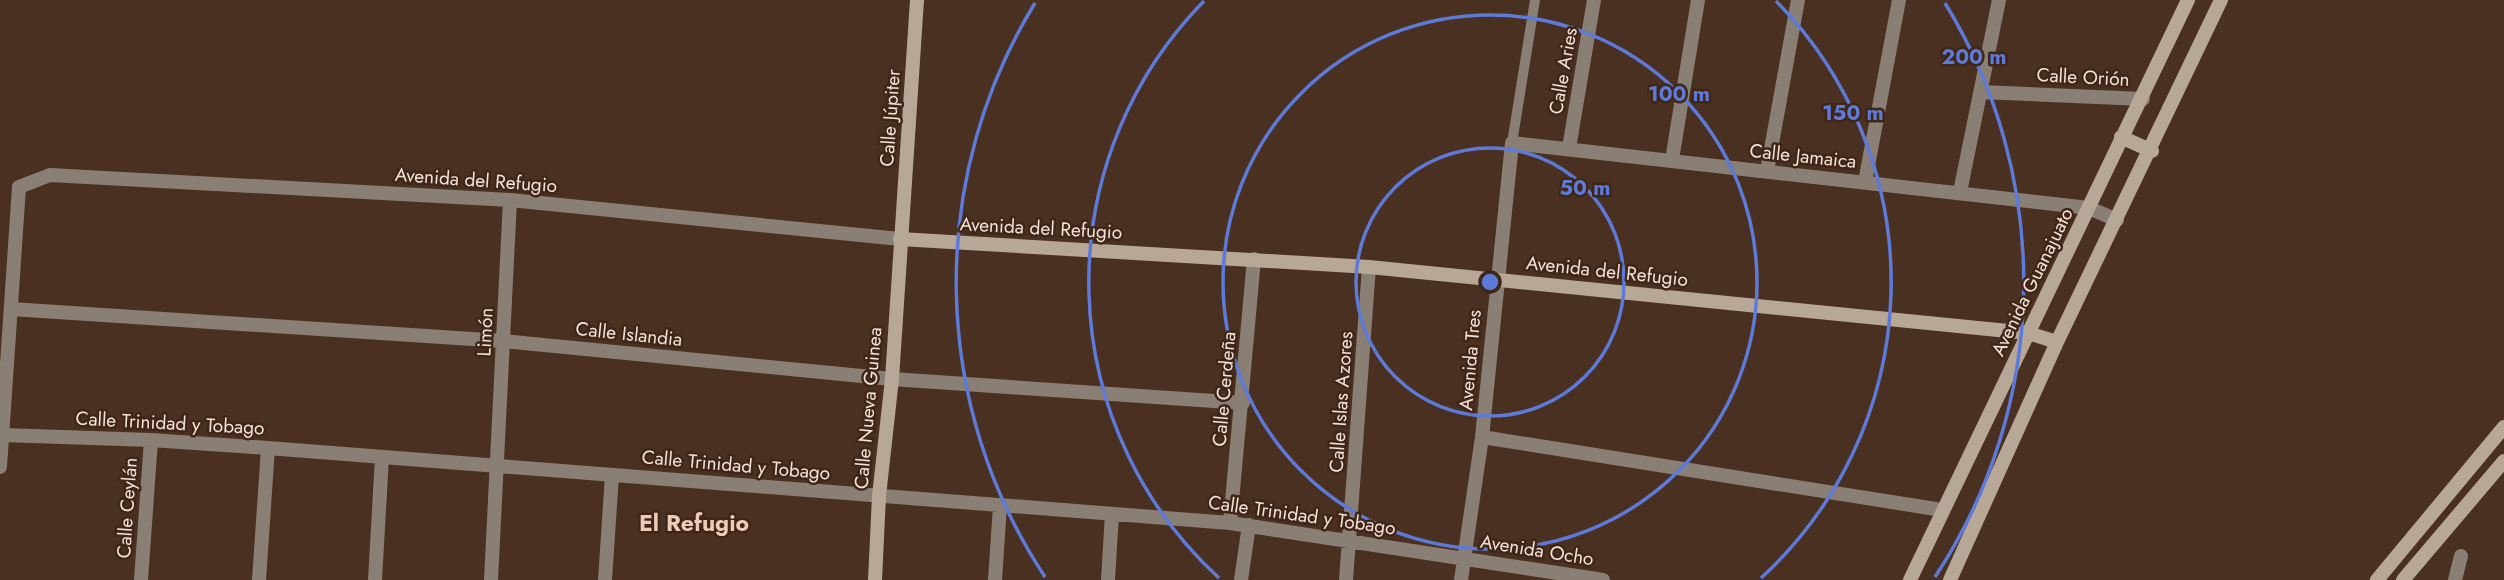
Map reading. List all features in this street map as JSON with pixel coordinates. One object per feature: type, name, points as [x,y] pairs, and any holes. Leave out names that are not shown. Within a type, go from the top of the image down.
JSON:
[{"type":"street","name":"Calle Júpiter","points":[[901,239],[917,0]]},
{"type":"street","name":"Calle Aries","points":[[1569,148],[1594,0]]},
{"type":"street","points":[[1672,160],[1698,0]]},
{"type":"street","points":[[1767,171],[1798,0]]},
{"type":"street","points":[[1866,182],[1899,0]]},
{"type":"street","points":[[1960,192],[1999,0]]},
{"type":"street","name":"Avenida Guanajuato","points":[[1910,580],[2143,99],[2188,0]]},
{"type":"street","points":[[1950,580],[2057,342],[2151,151],[2221,0]]},
{"type":"street","name":"Calle Orión","points":[[1981,92],[2143,99]]},
{"type":"street","points":[[2122,138],[2151,151]]},
{"type":"street","name":"Calle Jamaica","points":[[1512,143],[2089,208],[2116,220]]},
{"type":"street","name":"Avenida Tres","points":[[1461,580],[1482,437],[1512,143]]},
{"type":"street","name":"Avenida del Refugio","points":[[11,309],[19,187],[50,175],[510,200],[901,239],[1369,267],[2028,333],[2057,342]]},
{"type":"street","name":"Limón","points":[[491,580],[499,466],[510,200]]},
{"type":"street","name":"Calle Nueva Guinea","points":[[875,580],[879,496],[892,379],[901,239]]},
{"type":"street","name":"Calle Cerdeña","points":[[1230,523],[1254,259]]},
{"type":"street","name":"Calle Islas Azores","points":[[1346,580],[1369,267]]},
{"type":"street","points":[[0,467],[11,309]]},
{"type":"street","name":"Calle Islandia","points":[[11,309],[503,341],[892,379],[1243,403]]},
{"type":"street","points":[[2378,580],[2504,427]]},
{"type":"street","name":"Calle Trinidad y Tobago","points":[[2,435],[151,440],[268,448],[1230,523],[1465,558]]},
{"type":"street","points":[[1482,437],[1942,510]]},
{"type":"street","name":"Calle Ceylán","points":[[141,580],[151,440]]},
{"type":"street","points":[[259,580],[268,448]]},
{"type":"street","points":[[375,580],[382,457]]},
{"type":"street","points":[[2403,580],[2504,461]]},
{"type":"street","points":[[605,580],[612,475]]},
{"type":"street","points":[[995,580],[1000,506]]},
{"type":"street","points":[[1108,580],[1112,514]]},
{"type":"street","points":[[1241,580],[1249,525]]},
{"type":"street","points":[[2455,580],[2461,556]]},
{"type":"street","name":"Avenida Ocho","points":[[1465,558],[1603,580]]},
{"type":"lane","points":[[1512,143],[1535,0]]},
{"type":"district","name":"El Refugio","points":[[694,523]]}]
